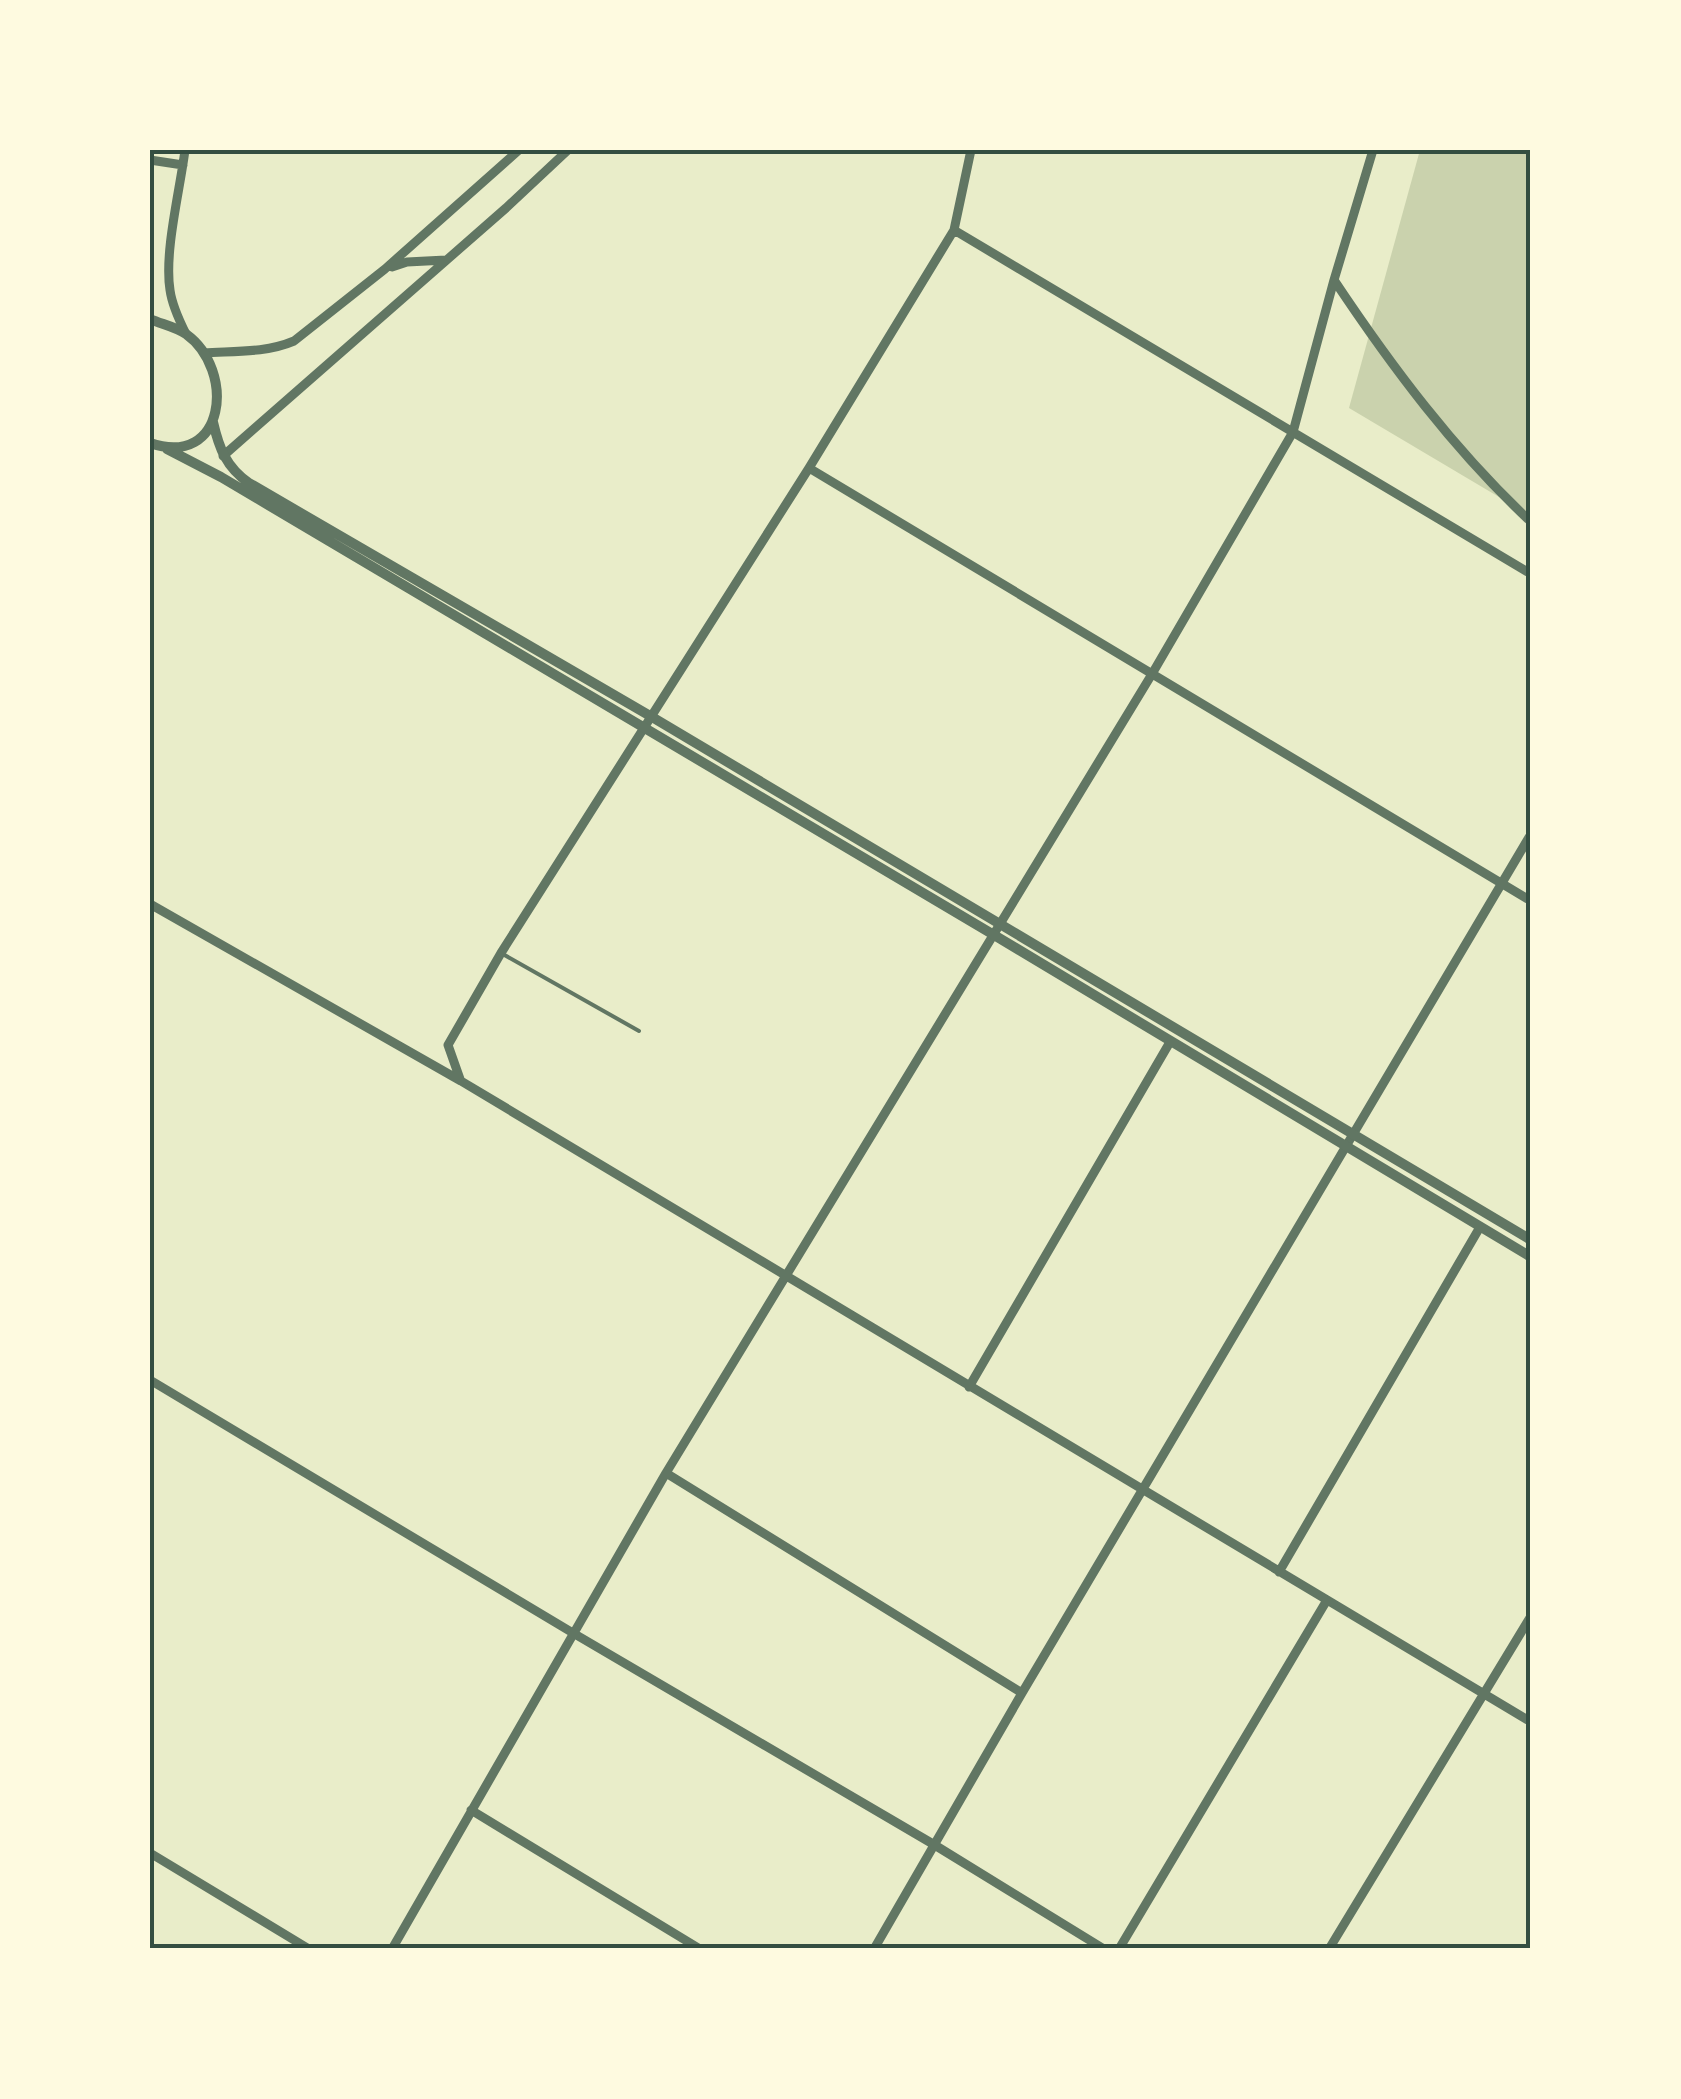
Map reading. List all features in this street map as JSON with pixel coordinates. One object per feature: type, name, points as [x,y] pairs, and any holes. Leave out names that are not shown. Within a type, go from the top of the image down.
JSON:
[{"type":"street","points":[[167,449],[192,444],[207,430],[212,422],[217,388],[215,374],[204,354],[186,334],[170,290],[169,261],[185,150]]},
{"type":"street","points":[[204,354],[282,346],[294,341],[384,270],[519,150]]},
{"type":"street","points":[[223,456],[568,150]]},
{"type":"street","points":[[461,1081],[448,1045],[502,952],[809,468],[954,230],[971,150]]},
{"type":"street","points":[[392,1949],[666,1473],[1152,674],[1293,432],[1373,150]]},
{"type":"street","points":[[150,160],[184,164]]},
{"type":"street","points":[[954,230],[1531,574]]},
{"type":"street","points":[[384,270],[407,262],[446,260]]},
{"type":"street","points":[[1334,280],[1380,350],[1453,443],[1531,522]]},
{"type":"street","points":[[150,319],[186,334]]},
{"type":"street","points":[[212,422],[223,456],[249,483],[652,718],[997,930],[1170,1042],[1531,1257]]},
{"type":"street","points":[[150,443],[220,478],[644,728],[1531,1240]]},
{"type":"street","points":[[809,468],[1531,901]]},
{"type":"street","points":[[874,1949],[1531,834]]},
{"type":"street","points":[[150,904],[461,1081],[1531,1722]]},
{"type":"street","points":[[969,1387],[1170,1042]]},
{"type":"street","points":[[1279,1572],[1480,1228]]},
{"type":"street","points":[[150,1380],[1104,1949]]},
{"type":"street","points":[[666,1473],[1022,1694]]},
{"type":"street","points":[[1119,1949],[1326,1600]]},
{"type":"street","points":[[1329,1949],[1531,1616]]},
{"type":"street","points":[[471,1810],[700,1949]]},
{"type":"street","points":[[150,1854],[309,1949]]},
{"type":"lane","points":[[502,952],[639,1031]]},
{"type":"green space","points":[[1420,150],[1531,150],[1531,516],[1349,408]]}]
